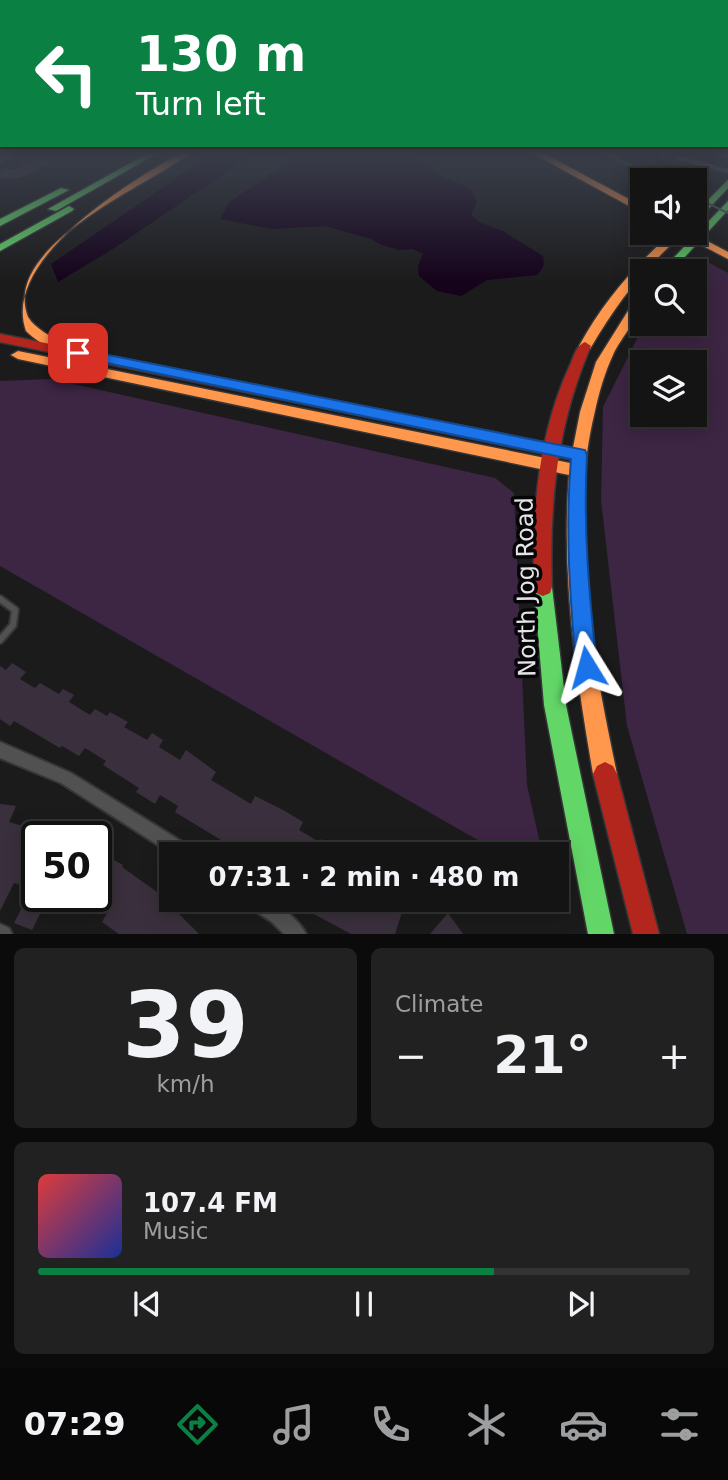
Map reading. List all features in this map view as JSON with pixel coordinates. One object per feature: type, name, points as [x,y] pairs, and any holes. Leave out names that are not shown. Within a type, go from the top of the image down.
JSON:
[{"type":"main road","points":[[0,223],[53,196]]},
{"type":"main road","points":[[0,238],[77,196]]},
{"type":"main road","points":[[0,248],[93,196]]},
{"type":"main road","points":[[73,360],[44,340],[20,317],[14,300],[14,286],[19,270],[29,255],[60,229],[116,196]]},
{"type":"main road","points":[[707,212],[719,196]]},
{"type":"main road","points":[[707,219],[728,204]]},
{"type":"main road","points":[[707,233],[728,241]]},
{"type":"main road","points":[[707,238],[728,256]]},
{"type":"main road","name":"North Jog Road","points":[[601,934],[564,765],[551,683],[544,559],[544,499],[551,457],[573,373],[602,316],[619,293],[666,245]]},
{"type":"main road","name":"North Jog Road","points":[[630,314],[605,356],[591,395],[579,463],[577,565],[582,640],[599,746],[646,934]]},
{"type":"main road","points":[[0,338],[73,360]]},
{"type":"main road","points":[[0,351],[73,360],[579,463]]},
{"type":"main road","points":[[0,361],[73,360]]},
{"type":"street","points":[[0,750],[32,761],[65,778],[167,842]]},
{"type":"street","points":[[272,912],[297,934]]},
{"type":"lane","points":[[0,599],[15,610],[13,625],[0,640]]},
{"type":"shaded area","points":[[151,196],[192,196],[113,249],[58,282],[51,264]]},
{"type":"shaded area","points":[[239,196],[474,196],[477,202],[471,215],[479,222],[503,231],[543,256],[544,262],[537,275],[487,280],[461,296],[437,291],[419,276],[418,266],[423,254],[413,249],[399,250],[325,226],[272,229],[220,219],[229,202]]},
{"type":"shaded area","points":[[707,262],[728,273],[728,934],[687,934],[627,726],[601,500],[603,407],[630,353],[630,427],[707,427],[707,350],[632,350],[638,336],[707,336]]},
{"type":"shaded area","points":[[51,379],[495,478],[514,493],[527,785],[540,842],[481,842],[0,566],[0,381]]},
{"type":"building","points":[[12,663],[26,672],[20,679],[35,688],[40,683],[59,694],[63,689],[74,695],[69,702],[90,715],[95,709],[107,716],[110,712],[128,722],[124,727],[147,740],[152,733],[163,740],[159,747],[180,760],[186,750],[216,772],[211,780],[251,804],[255,796],[283,810],[303,822],[299,830],[319,842],[224,842],[175,812],[178,806],[160,795],[155,804],[136,792],[139,788],[103,765],[106,761],[85,748],[79,756],[14,721],[10,726],[0,719],[0,666],[6,670]]},
{"type":"building","points":[[0,804],[16,806],[9,822],[21,825],[21,885],[14,883],[0,911]]},
{"type":"building","points":[[112,859],[159,894],[159,912],[177,912],[199,934],[119,934],[102,922],[108,912],[112,912]]},
{"type":"building","points":[[21,909],[21,912],[41,912],[32,930],[14,923]]},
{"type":"building","points":[[402,912],[395,934],[351,934],[312,913]]},
{"type":"building","points":[[448,913],[463,934],[430,934]]},
{"type":"railway","points":[[707,203],[728,213]]},
{"type":"traffic: fast","points":[[0,223],[53,196]]},
{"type":"traffic: fast","points":[[53,209],[77,196]]},
{"type":"traffic: fast","points":[[707,205],[716,196]]},
{"type":"traffic: fast","points":[[677,259],[728,204]]},
{"type":"traffic: fast","points":[[0,248],[69,209]]},
{"type":"traffic: fast","points":[[417,422],[579,455]]},
{"type":"traffic: fast","points":[[543,587],[555,705],[601,934]]},
{"type":"traffic: slow","points":[[54,344],[35,332],[18,309],[16,293],[21,270],[33,253],[51,236],[72,219],[110,196]]},
{"type":"traffic: slow","points":[[615,196],[630,204]]},
{"type":"traffic: slow","points":[[585,346],[626,285],[665,245]]},
{"type":"traffic: slow","points":[[707,245],[728,256]]},
{"type":"traffic: slow","points":[[605,774],[579,620],[574,515],[578,463],[587,412],[603,362],[630,316]]},
{"type":"traffic: slow","points":[[18,355],[578,471]]},
{"type":"traffic: jam","points":[[0,338],[417,422]]},
{"type":"traffic: jam","points":[[543,587],[545,495],[554,433],[572,374],[585,346]]},
{"type":"traffic: jam","points":[[605,774],[646,934]]},
{"type":"route","points":[[78,353],[579,455],[576,504],[577,565],[582,640],[587,667]]}]
